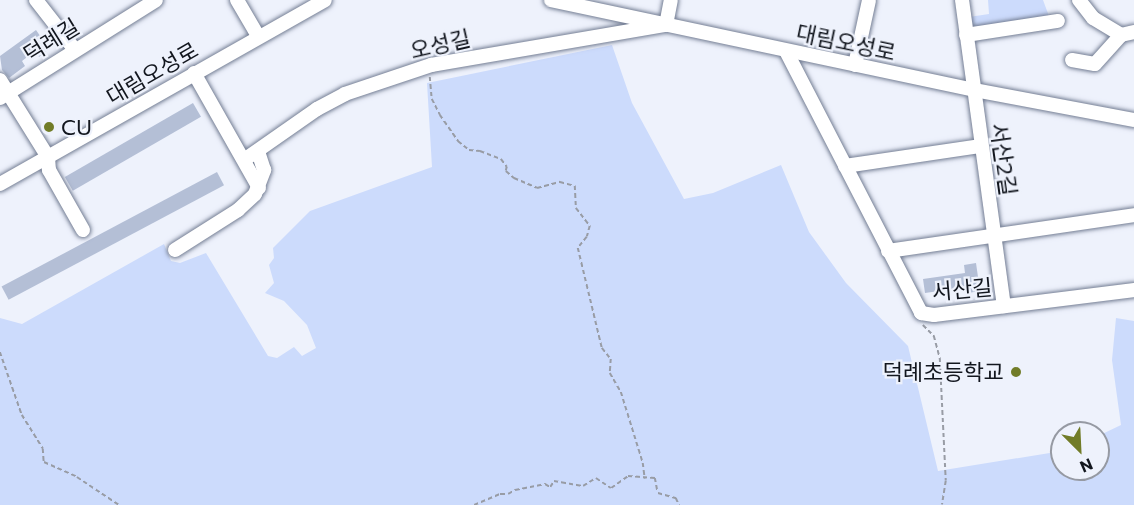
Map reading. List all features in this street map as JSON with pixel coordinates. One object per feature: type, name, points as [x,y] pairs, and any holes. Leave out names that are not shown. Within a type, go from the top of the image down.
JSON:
[{"type":"street","points":[[36,0],[75,50]]},
{"type":"street","points":[[237,0],[258,36]]},
{"type":"street","name":"대림오성로","points":[[0,184],[325,0]]},
{"type":"street","name":"대림오성로","points":[[551,0],[974,90],[1134,120]]},
{"type":"street","points":[[666,25],[671,0]]},
{"type":"street","points":[[855,65],[869,0]]},
{"type":"street","name":"서산2길","points":[[962,0],[980,146],[1004,306]]},
{"type":"street","points":[[1072,60],[1095,64],[1128,34],[1093,18],[1079,0]]},
{"type":"street","name":"덕례길","points":[[4,95],[145,2]]},
{"type":"street","points":[[966,35],[1058,21]]},
{"type":"street","name":"오성길","points":[[244,160],[317,109],[345,94],[431,65],[666,25]]},
{"type":"street","name":"서산길","points":[[786,51],[921,313],[934,315],[1134,290]]},
{"type":"street","points":[[194,74],[259,188]]},
{"type":"street","points":[[0,80],[4,95],[48,158],[49,170],[83,230]]},
{"type":"street","points":[[845,166],[980,146]]},
{"type":"street","points":[[175,250],[238,210],[259,188],[264,170],[258,152]]},
{"type":"street","points":[[888,251],[1134,215]]},
{"type":"path","points":[[434,71],[430,76],[432,99],[458,141],[469,150],[480,151],[501,159],[507,167],[506,171],[524,183],[537,188],[560,182],[575,186],[576,208],[590,226],[587,237],[578,248],[597,328],[602,348],[611,359],[610,373],[621,392],[643,463],[645,479]]},
{"type":"path","points":[[923,325],[934,336],[940,358],[946,481],[942,505]]},
{"type":"path","points":[[0,352],[22,415],[43,449],[44,462],[76,477],[119,505]]},
{"type":"path","points":[[474,505],[515,490],[545,484],[550,487],[554,481],[583,486],[596,478],[610,488],[628,476],[655,478],[658,493],[676,498],[679,505]]},
{"type":"shaded area","points":[[988,0],[1043,0],[1050,19],[970,32],[969,17],[989,14]]},
{"type":"shaded area","points":[[612,45],[632,103],[684,199],[713,193],[781,165],[809,232],[846,283],[908,346],[938,471],[1050,453],[1050,481],[1110,481],[1110,430],[1121,425],[1112,360],[1116,318],[1134,321],[1134,505],[0,505],[0,318],[22,324],[164,244],[171,261],[180,263],[206,253],[268,356],[277,358],[294,347],[302,356],[316,348],[307,325],[284,301],[265,293],[274,283],[269,265],[274,258],[273,248],[310,211],[432,167],[427,83]]},
{"type":"building","points":[[36,30],[45,43],[47,41],[52,47],[39,57],[35,51],[22,61],[25,66],[9,78],[2,70],[0,56]]},
{"type":"building","points":[[193,103],[201,117],[73,191],[65,177]]},
{"type":"building","points":[[217,172],[224,185],[9,300],[2,287]]},
{"type":"building","points":[[976,263],[980,291],[968,293],[967,287],[925,293],[923,279],[965,273],[964,265]]},
{"type":"place","name":"CU","points":[[49,127]]},
{"type":"place","name":"덕례초등학교","points":[[1016,372]]}]
